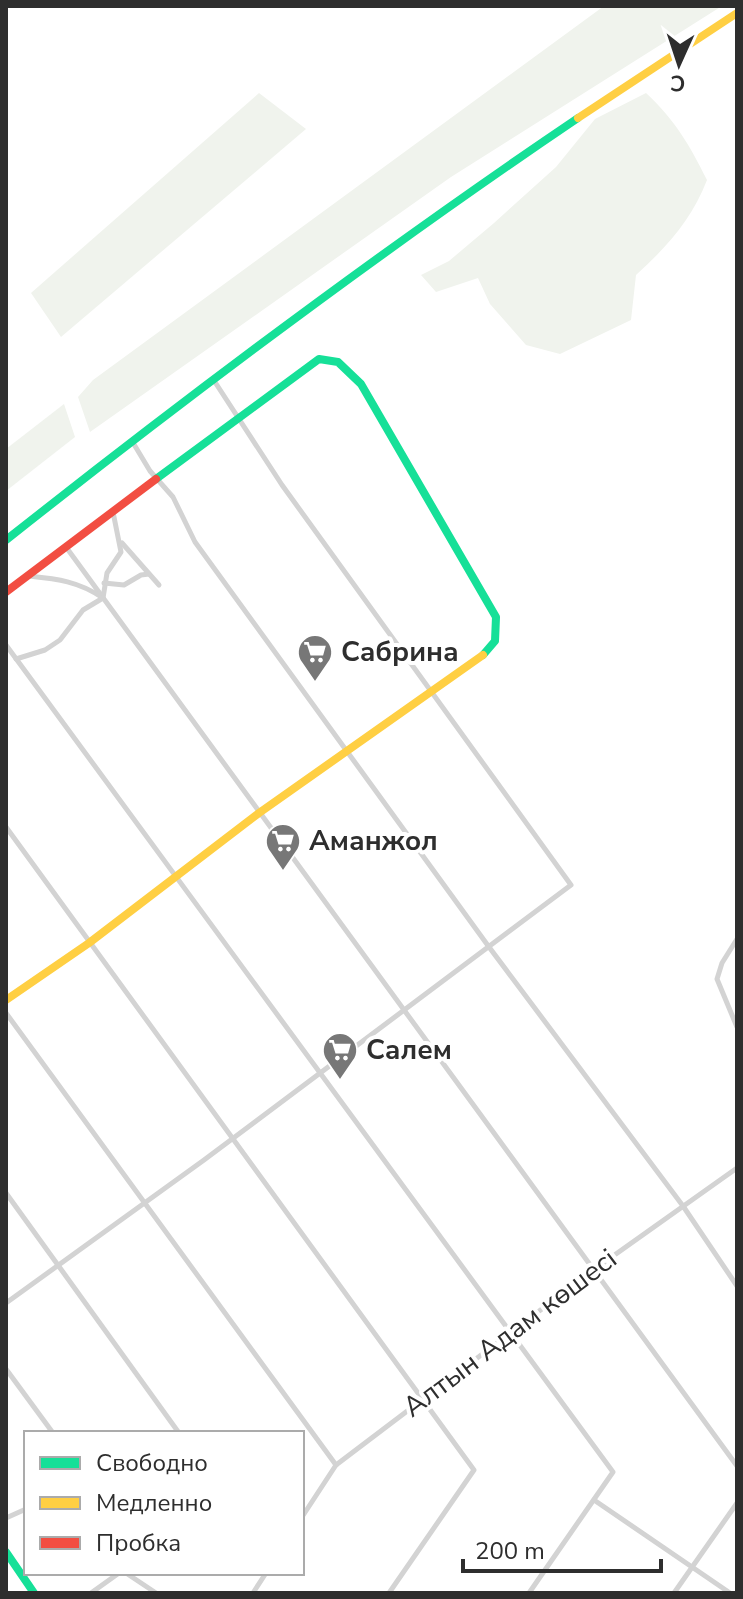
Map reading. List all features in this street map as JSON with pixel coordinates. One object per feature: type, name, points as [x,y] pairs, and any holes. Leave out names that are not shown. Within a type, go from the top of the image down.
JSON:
[{"type":"street","points":[[6,540],[213,379],[386,252],[737,13]]},
{"type":"street","points":[[6,592],[236,415],[319,359],[328,358],[338,361],[361,384],[496,617],[498,633],[493,646],[433,692],[259,813],[89,943],[6,1000]]},
{"type":"street","points":[[6,1303],[319,1075],[571,885],[282,485],[213,379]]},
{"type":"street","points":[[132,441],[156,478],[173,497],[195,542],[489,947],[683,1206],[737,1286]]},
{"type":"street","points":[[103,598],[104,583],[121,552],[113,512]]},
{"type":"street","points":[[121,542],[159,585]]},
{"type":"street","points":[[66,547],[737,1466]]},
{"type":"street","points":[[104,583],[124,585],[149,574]]},
{"type":"street","points":[[28,576],[68,580],[85,586],[103,598]]},
{"type":"street","points":[[16,659],[53,645],[83,610],[103,598]]},
{"type":"street","points":[[6,645],[613,1472],[529,1593]]},
{"type":"street","points":[[6,827],[474,1470],[389,1593]]},
{"type":"street","points":[[737,939],[722,963],[717,979],[737,1027]]},
{"type":"street","points":[[6,1013],[336,1465]]},
{"type":"street","name":"Алтын Адам көшесі","points":[[304,1514],[336,1465],[592,1271],[737,1168]]},
{"type":"street","points":[[6,1193],[178,1431]]},
{"type":"street","points":[[6,1369],[52,1431]]},
{"type":"street","points":[[594,1500],[730,1593]]},
{"type":"street","points":[[674,1593],[737,1503]]},
{"type":"street","points":[[6,1552],[34,1593]]},
{"type":"street","points":[[91,1593],[116,1575]]},
{"type":"street","points":[[129,1575],[156,1593]]},
{"type":"street","points":[[253,1593],[265,1575]]},
{"type":"shaded area","points":[[604,6],[722,6],[451,177],[90,432],[78,397],[93,380]]},
{"type":"shaded area","points":[[259,93],[306,129],[61,337],[31,293]]},
{"type":"shaded area","points":[[646,93],[681,133],[707,180],[678,232],[636,275],[631,320],[560,354],[526,345],[490,304],[478,278],[436,292],[421,275],[449,261],[494,223],[556,167],[595,119]]},
{"type":"shaded area","points":[[64,404],[75,437],[6,491],[6,449]]},
{"type":"traffic: fast","points":[[6,540],[288,324],[578,118]]},
{"type":"traffic: fast","points":[[156,479],[319,359],[338,362],[361,384],[496,617],[495,641],[483,655]]},
{"type":"traffic: fast","points":[[6,1552],[34,1593]]},
{"type":"traffic: slow","points":[[578,118],[737,13]]},
{"type":"traffic: slow","points":[[6,1000],[89,943],[259,813],[483,655]]},
{"type":"traffic: jam","points":[[6,592],[156,479]]},
{"type":"place","name":"Сабрина","points":[[315,683]]},
{"type":"place","name":"Аманжол","points":[[283,872]]},
{"type":"place","name":"Салем","points":[[340,1081]]}]
